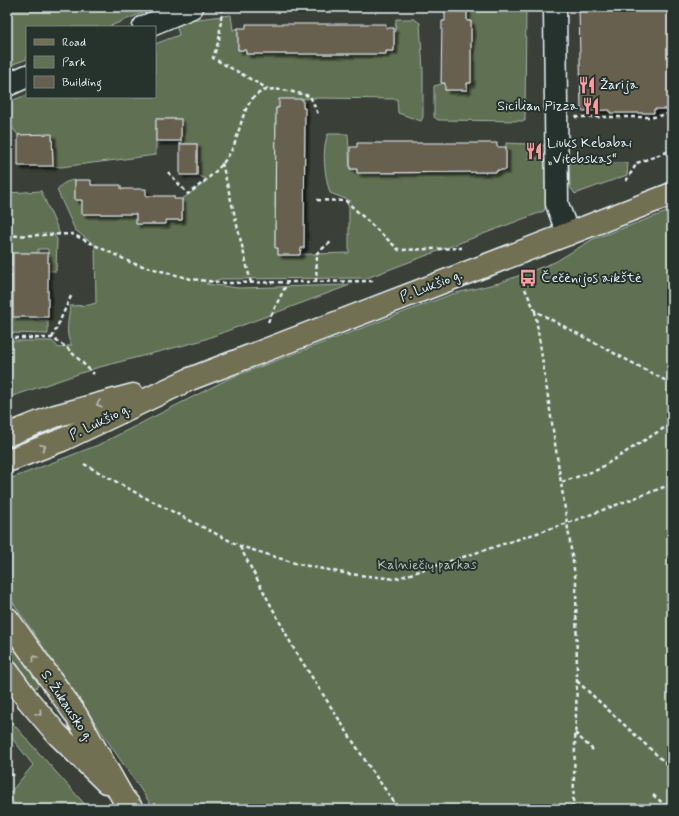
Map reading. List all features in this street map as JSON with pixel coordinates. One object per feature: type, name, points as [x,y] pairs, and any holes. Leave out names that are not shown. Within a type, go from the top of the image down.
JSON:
[{"type":"main road","name":"P. Lukšio g.","points":[[7,461],[62,440],[190,379],[672,194]]},
{"type":"main road","name":"P. Lukšio g.","points":[[7,435],[55,416],[190,379]]},
{"type":"main road","name":"S. Žukausko g.","points":[[7,618],[76,715],[127,803]]},
{"type":"main road","name":"S. Žukausko g.","points":[[7,671],[28,700],[57,734],[127,803]]},
{"type":"street","points":[[146,26],[192,7]]},
{"type":"street","points":[[555,7],[557,204],[568,234]]},
{"type":"street","points":[[7,85],[26,76]]},
{"type":"path","points":[[358,11],[362,7]]},
{"type":"path","points":[[222,8],[218,40],[213,58],[269,89],[310,96],[318,114]]},
{"type":"path","points":[[168,172],[188,194],[209,180],[231,153],[252,100],[256,94],[269,89]]},
{"type":"path","points":[[556,117],[654,117],[672,113]]},
{"type":"path","points":[[626,181],[637,162],[672,150]]},
{"type":"path","points":[[222,163],[251,283]]},
{"type":"path","points":[[317,200],[346,201],[399,250],[462,248]]},
{"type":"path","points":[[7,236],[72,234],[132,263],[191,279],[225,283],[287,283],[375,280]]},
{"type":"path","points":[[316,282],[317,254],[331,242]]},
{"type":"path","points":[[268,322],[287,283]]},
{"type":"path","points":[[525,289],[535,311],[576,582],[576,681],[573,809]]},
{"type":"path","points":[[52,338],[72,294]]},
{"type":"path","points":[[535,311],[672,384]]},
{"type":"path","points":[[7,338],[52,338],[66,347],[94,374]]},
{"type":"path","points":[[562,482],[597,470],[672,423]]},
{"type":"path","points":[[84,464],[142,496],[240,546],[298,564],[349,574],[395,579],[568,523],[672,484]]},
{"type":"path","points":[[240,546],[294,649],[370,768],[399,809]]},
{"type":"path","points":[[576,681],[672,769]]},
{"type":"path","points":[[575,733],[593,750]]},
{"type":"path","points":[[7,769],[14,776]]},
{"type":"path","points":[[653,795],[670,809]]},
{"type":"green space","points":[[9,7],[157,7],[110,26],[26,26],[26,59],[11,65],[7,63]]},
{"type":"green space","points":[[467,7],[526,7],[525,121],[438,120],[434,117],[434,86],[445,83],[445,90],[467,90],[471,21],[467,21]]},
{"type":"green space","points":[[231,15],[233,30],[238,28],[238,50],[246,50],[246,54],[394,51],[396,19],[414,19],[420,23],[423,71],[423,117],[421,121],[398,113],[397,99],[314,98],[303,99],[276,108],[275,208],[278,209],[278,224],[275,224],[275,247],[278,248],[278,255],[349,253],[349,208],[346,201],[351,201],[330,193],[324,164],[328,134],[348,134],[350,169],[497,172],[497,170],[506,169],[506,143],[528,144],[529,158],[539,158],[539,144],[546,146],[548,197],[544,211],[367,278],[220,279],[206,284],[239,288],[350,285],[200,341],[96,368],[7,398],[7,341],[52,341],[59,348],[72,345],[68,337],[70,306],[96,303],[95,245],[75,230],[57,190],[65,183],[75,180],[75,200],[82,200],[83,214],[113,214],[113,210],[136,210],[137,224],[166,224],[166,220],[182,220],[182,199],[208,180],[197,175],[197,144],[180,144],[180,119],[156,119],[156,155],[61,167],[53,166],[52,135],[18,135],[11,126],[10,104],[13,100],[26,95],[26,98],[156,98],[156,44],[179,35],[176,25],[189,20]]},
{"type":"green space","points":[[569,163],[628,163],[627,175],[575,194],[570,187]]},
{"type":"green space","points":[[41,191],[60,234],[54,235],[57,239],[56,271],[48,271],[48,249],[38,249],[38,253],[14,253],[13,264],[7,265],[7,219],[9,193]]},
{"type":"green space","name":"Kalniečių parkas","points":[[672,210],[672,809],[154,809],[7,594],[7,480],[98,445],[230,378],[452,294],[499,283],[555,262],[593,239]]},
{"type":"green space","points":[[7,276],[13,276],[39,320],[48,320],[48,334],[7,333]]},
{"type":"green space","points":[[72,419],[79,422],[7,451],[7,444]]},
{"type":"green space","points":[[7,639],[39,684],[36,688],[33,687],[7,650]]},
{"type":"green space","points":[[7,717],[89,809],[18,809],[8,795],[33,765],[7,732]]},
{"type":"building","points":[[445,7],[467,7],[467,21],[471,21],[471,83],[467,83],[467,90],[445,90],[445,83],[441,83],[442,21],[445,21]]},
{"type":"building","points":[[579,7],[672,7],[672,109],[654,109],[654,113],[610,113],[610,110],[581,111]]},
{"type":"building","points":[[246,24],[386,24],[386,28],[394,28],[394,51],[386,51],[386,54],[246,54],[246,50],[238,50],[238,28],[246,28]]},
{"type":"building","points":[[279,99],[303,99],[303,108],[305,108],[304,248],[301,248],[300,255],[278,255],[278,248],[275,248],[276,108],[279,108]]},
{"type":"building","points":[[156,119],[181,119],[181,141],[156,141]]},
{"type":"building","points":[[52,134],[53,166],[18,166],[18,135]]},
{"type":"building","points":[[357,143],[497,143],[497,147],[506,147],[506,170],[497,170],[497,172],[357,173],[357,169],[350,169],[350,147],[357,147]]},
{"type":"building","points":[[180,144],[197,144],[197,175],[180,175]]},
{"type":"building","points":[[75,180],[91,180],[91,185],[121,185],[121,189],[146,189],[146,196],[174,196],[174,199],[182,199],[182,220],[166,220],[166,224],[136,224],[136,214],[82,214],[82,200],[75,200]]},
{"type":"building","points":[[13,253],[48,253],[48,317],[13,317]]},
{"type":"place","name":"Žarija","points":[[587,85]]},
{"type":"place","name":"Sicilian Pizza","points":[[591,106]]},
{"type":"place","name":"Liuks Kebabai „Vitebskas“","points":[[534,151]]},
{"type":"place","name":"Čečėnijos aikštė","points":[[528,278]]}]
